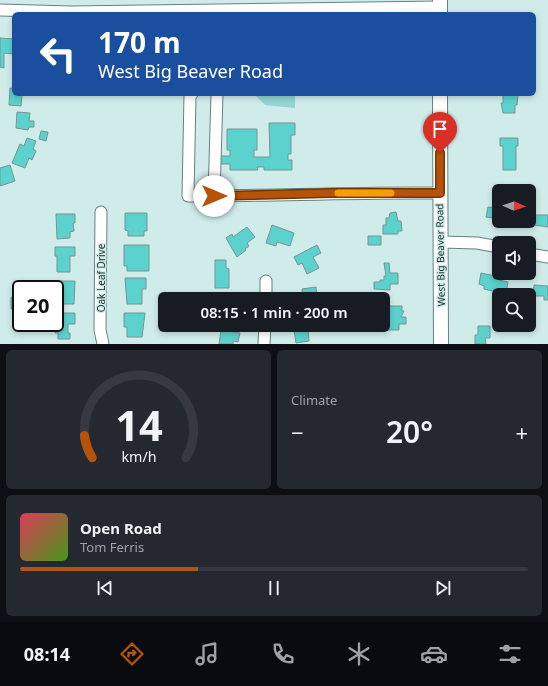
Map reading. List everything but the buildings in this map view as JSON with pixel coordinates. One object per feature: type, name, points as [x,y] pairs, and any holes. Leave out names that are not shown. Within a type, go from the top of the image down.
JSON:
[{"type":"main road","name":"West Big Beaver Road","points":[[440,96],[441,344]]},
{"type":"street","points":[[0,10],[72,12],[250,12],[440,7]]},
{"type":"street","points":[[190,96],[188,196],[331,193],[440,193]]},
{"type":"street","points":[[214,196],[217,96]]},
{"type":"street","name":"Oak Leaf Drive","points":[[101,212],[100,330],[103,344]]},
{"type":"street","points":[[440,242],[477,243],[492,246]]},
{"type":"street","points":[[536,255],[548,257]]},
{"type":"street","points":[[266,281],[266,292]]},
{"type":"street","points":[[264,344],[265,332]]},
{"type":"shaded area","points":[[256,96],[295,96],[295,108],[265,105]]},
{"type":"slow traffic","points":[[338,193],[391,193]]},
{"type":"route","points":[[214,196],[331,193],[440,193],[440,153]]}]
